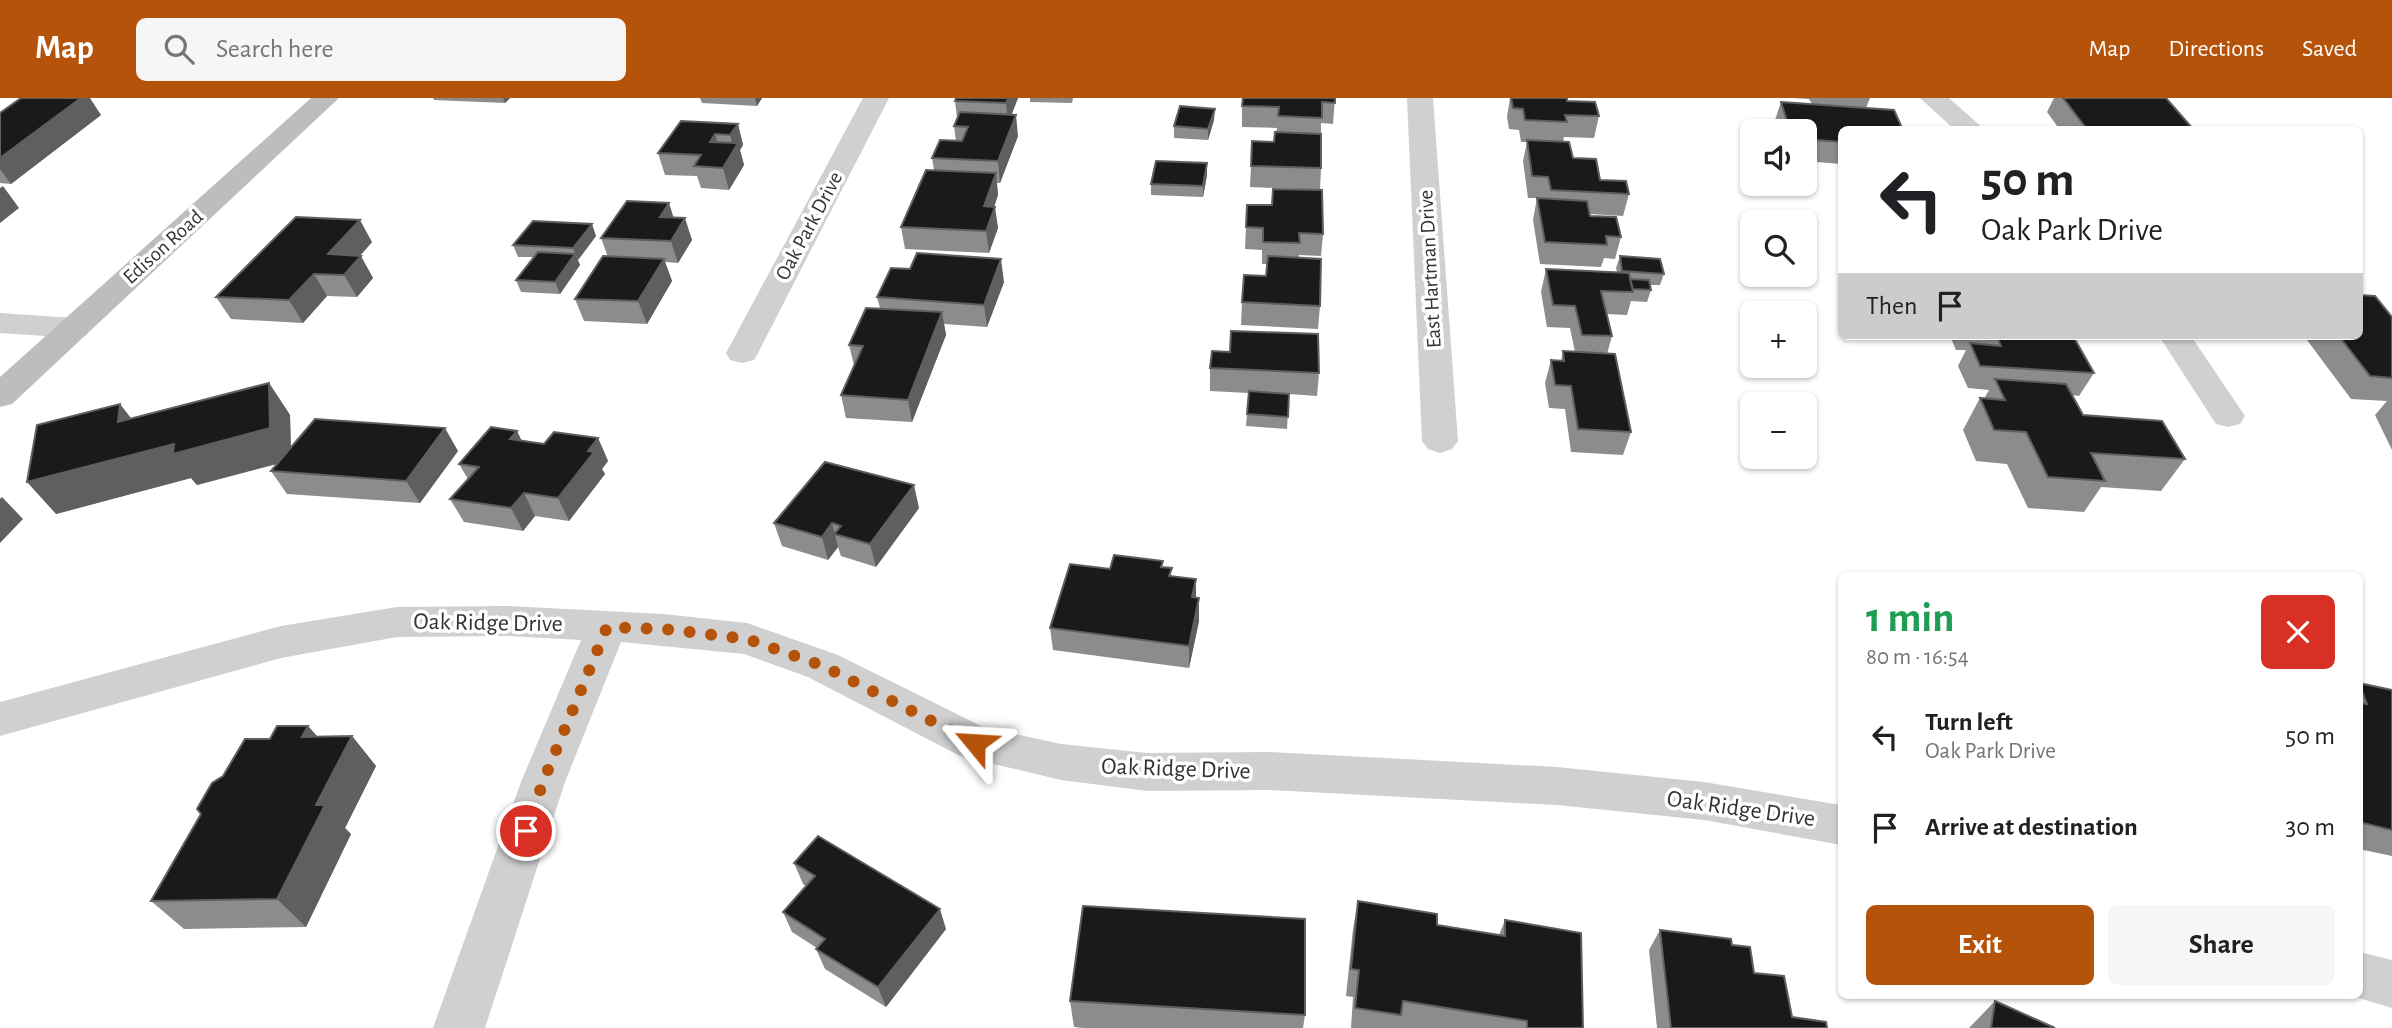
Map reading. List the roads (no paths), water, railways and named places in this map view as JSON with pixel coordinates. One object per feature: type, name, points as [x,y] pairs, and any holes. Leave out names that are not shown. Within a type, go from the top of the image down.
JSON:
[{"type":"main road","name":"Edison Road","points":[[0,396],[326,98]]},
{"type":"street","name":"Oak Park Drive","points":[[742,353],[876,98]]},
{"type":"street","name":"East Hartman Drive","points":[[1420,98],[1440,440]]},
{"type":"street","points":[[1933,98],[1967,126]]},
{"type":"street","points":[[0,323],[75,328]]},
{"type":"street","points":[[2178,340],[2228,416]]},
{"type":"street","name":"Oak Ridge Drive","points":[[0,719],[126,687],[281,642],[397,622],[508,621],[664,629],[747,639],[823,666],[975,743],[1062,762],[1147,772],[1269,771],[1557,786],[1704,801],[1838,824]]},
{"type":"street","points":[[459,1028],[543,782],[607,627]]},
{"type":"street","points":[[2363,976],[2392,984]]}]
